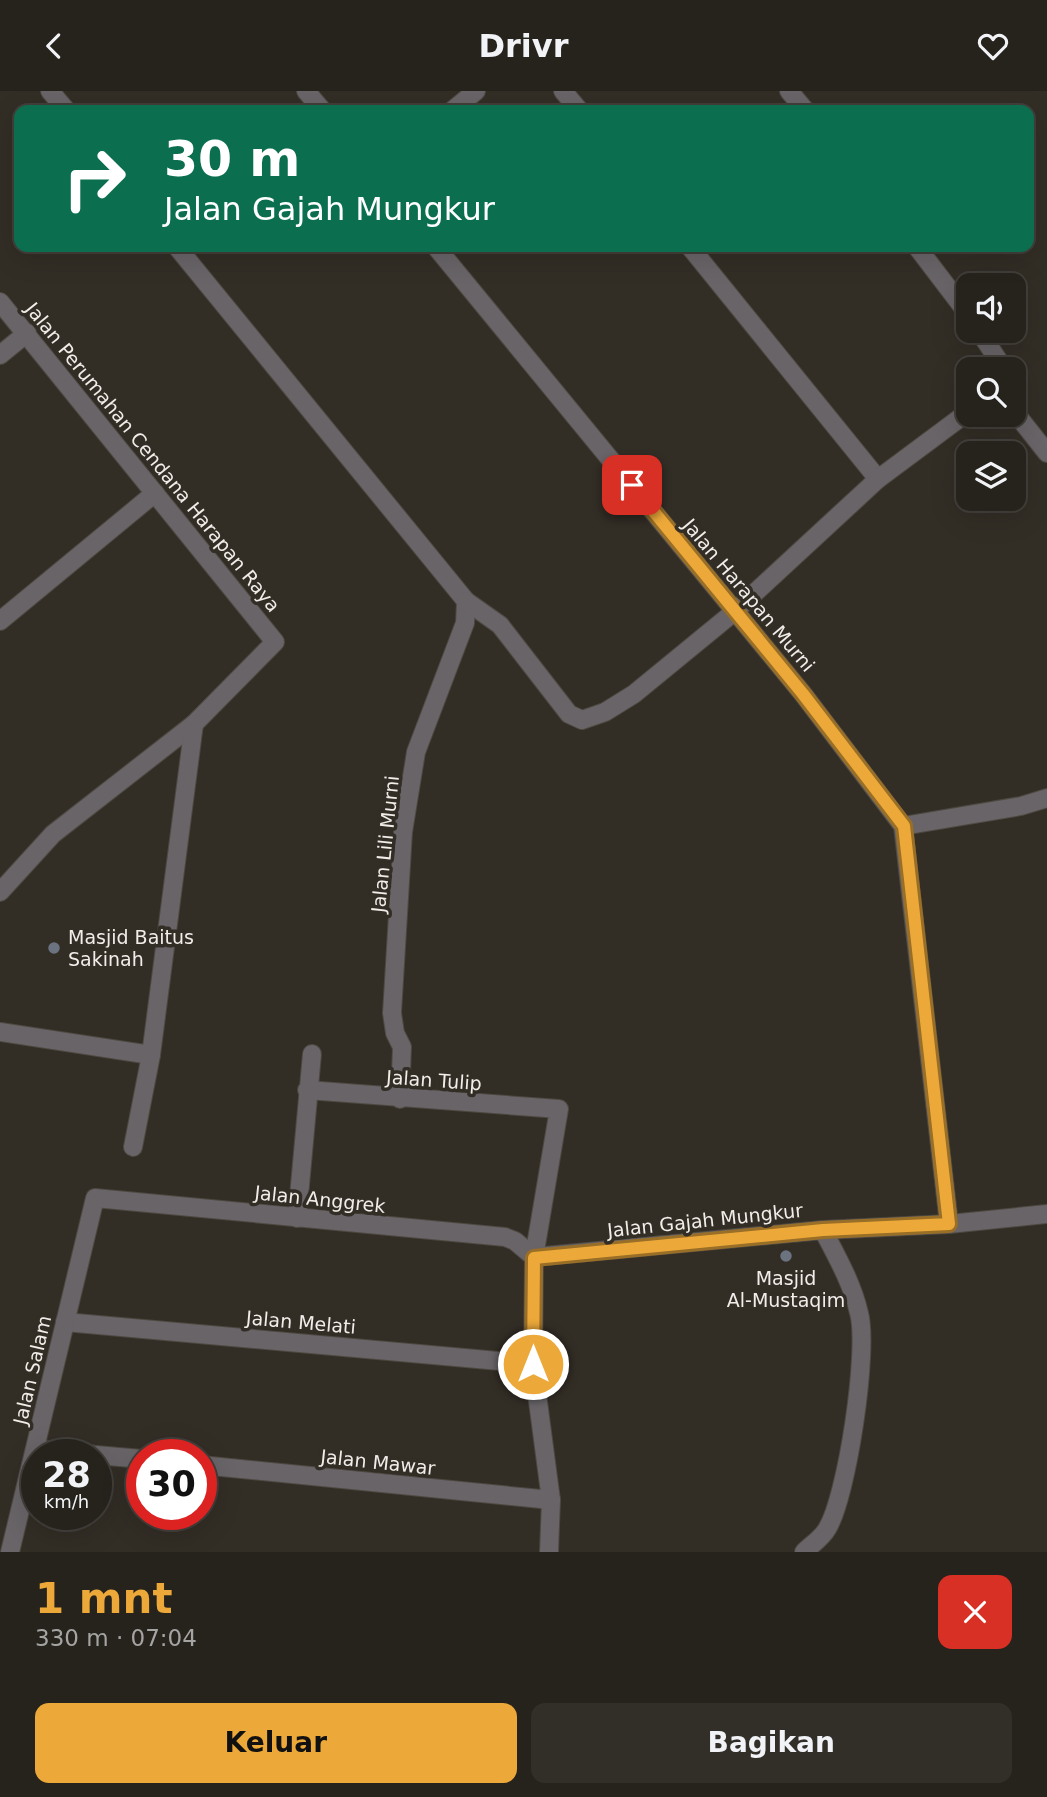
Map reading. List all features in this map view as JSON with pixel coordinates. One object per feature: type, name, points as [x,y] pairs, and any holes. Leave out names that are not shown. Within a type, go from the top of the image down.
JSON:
[{"type":"street","points":[[50,91],[61,105]]},
{"type":"street","points":[[306,91],[318,105]]},
{"type":"street","points":[[459,105],[476,91]]},
{"type":"street","points":[[563,91],[575,105]]},
{"type":"street","points":[[789,91],[801,105]]},
{"type":"street","points":[[181,252],[466,601],[500,625],[569,715],[582,720],[605,712],[634,694],[734,612],[878,479],[956,421]]},
{"type":"street","name":"Jalan Harapan Murni","points":[[440,252],[803,694],[904,826]]},
{"type":"street","points":[[694,252],[878,479]]},
{"type":"street","points":[[921,252],[956,298]]},
{"type":"street","name":"Jalan Perumahan Cendana Harapan Raya","points":[[0,302],[274,638],[274,646],[194,724]]},
{"type":"street","points":[[0,355],[26,333]]},
{"type":"street","points":[[1026,426],[1047,453]]},
{"type":"street","points":[[0,621],[155,493]]},
{"type":"street","name":"Jalan Lili Murni","points":[[400,1099],[402,1047],[395,1033],[392,1013],[403,832],[416,752],[465,623],[466,601]]},
{"type":"street","points":[[0,892],[53,834],[194,724]]},
{"type":"street","points":[[133,1147],[151,1055],[194,724]]},
{"type":"street","points":[[949,1224],[904,826],[1021,806],[1047,798]]},
{"type":"street","points":[[0,1032],[151,1055]]},
{"type":"street","points":[[297,1218],[312,1054]]},
{"type":"street","name":"Jalan Tulip","points":[[307,1090],[559,1109],[534,1258]]},
{"type":"street","name":"Jalan Anggrek","points":[[94,1198],[505,1237],[515,1241],[534,1258]]},
{"type":"street","name":"Jalan Salam","points":[[38,1439],[94,1198]]},
{"type":"street","name":"Jalan Gajah Mungkur","points":[[534,1258],[823,1230],[949,1224],[1047,1214]]},
{"type":"street","points":[[804,1552],[827,1529],[845,1481],[857,1400],[860,1316],[844,1269],[823,1230]]},
{"type":"street","points":[[534,1258],[533,1364],[551,1500],[549,1552]]},
{"type":"street","name":"Jalan Melati","points":[[65,1322],[533,1364]]},
{"type":"street","name":"Jalan Mawar","points":[[217,1467],[551,1500]]},
{"type":"street","name":"Jalan Salam","points":[[10,1552],[21,1508]]},
{"type":"place","name":"Masjid Baitus Sakinah","points":[[54,948]]},
{"type":"place","name":"Masjid Al-Mustaqim","points":[[786,1256]]},
{"type":"route","points":[[533,1364],[534,1258],[823,1230],[949,1224],[904,826],[803,694],[632,485]]}]
